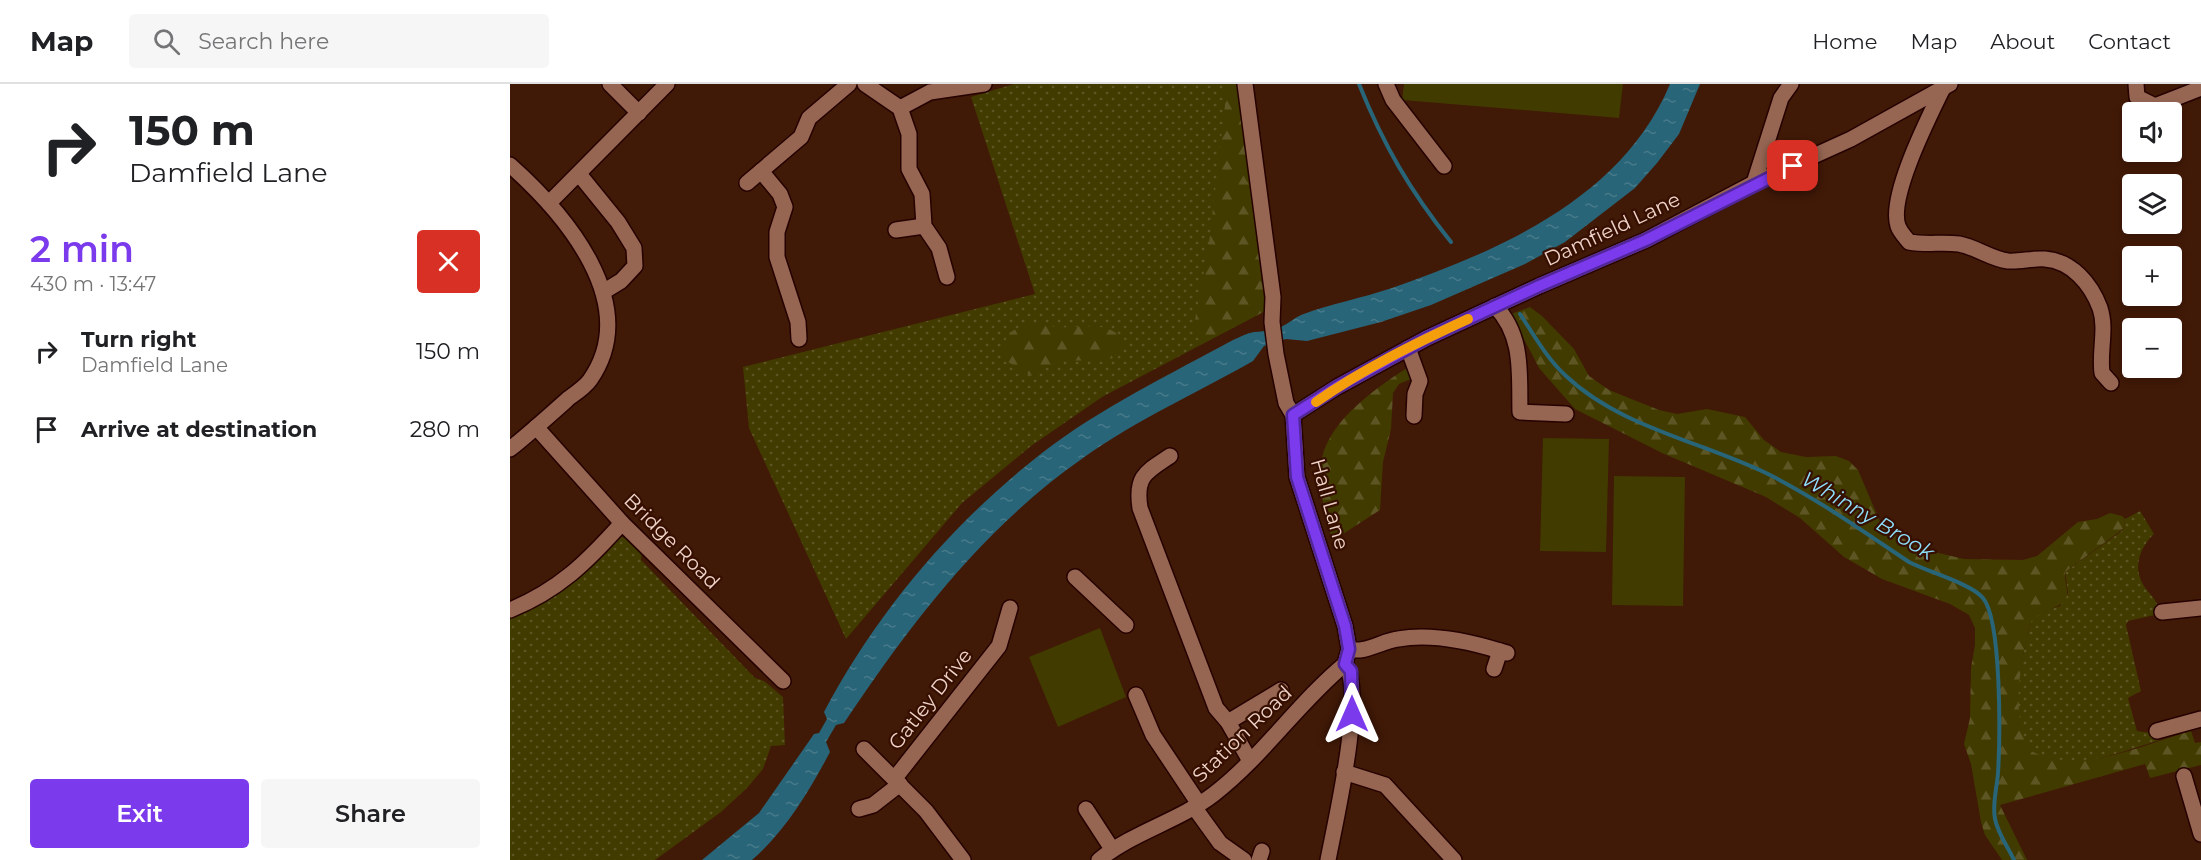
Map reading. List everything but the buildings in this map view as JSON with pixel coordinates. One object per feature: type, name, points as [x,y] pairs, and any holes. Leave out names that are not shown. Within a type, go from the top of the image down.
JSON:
[{"type":"street","points":[[610,84],[639,113]]},
{"type":"street","points":[[549,203],[667,84]]},
{"type":"street","points":[[747,183],[801,137],[809,118],[849,84]]},
{"type":"street","points":[[865,84],[900,108],[909,134],[909,170],[922,194],[924,226],[939,248],[947,277]]},
{"type":"street","points":[[900,108],[930,92],[984,84]]},
{"type":"street","name":"Hall Lane","points":[[1245,84],[1273,297],[1272,329],[1286,403],[1293,415],[1297,477],[1345,626],[1347,657],[1351,671],[1352,691],[1344,772],[1328,860]]},
{"type":"street","points":[[1386,84],[1393,100],[1444,166]]},
{"type":"street","points":[[1754,183],[1781,98],[1791,84]]},
{"type":"street","points":[[2136,84],[2137,97],[2155,106],[2201,88]]},
{"type":"street","points":[[1946,86],[1920,137],[1898,197],[1898,226],[1909,242],[1927,245],[1961,244],[2006,261],[2046,259],[2064,265],[2082,277],[2090,286],[2100,310],[2103,327],[2102,373],[2111,383]]},
{"type":"street","name":"Damfield Lane","points":[[1293,415],[1408,348],[1495,306],[1646,240],[1754,183],[1851,139],[1946,86]]},
{"type":"street","points":[[510,165],[549,203],[591,260],[609,308],[605,346],[590,381],[510,449]]},
{"type":"street","points":[[760,171],[780,194],[784,207],[777,232],[777,257],[798,322],[799,339]]},
{"type":"street","points":[[579,174],[618,222],[634,248],[635,266],[621,281],[603,292]]},
{"type":"street","points":[[896,230],[924,226]]},
{"type":"street","points":[[1495,306],[1507,319],[1518,345],[1520,412],[1566,414]]},
{"type":"street","points":[[1408,348],[1420,381],[1415,394],[1414,416]]},
{"type":"street","name":"Bridge Road","points":[[537,427],[622,523],[783,681]]},
{"type":"street","points":[[1170,456],[1143,475],[1138,491],[1140,508],[1216,708],[1228,722],[1250,761]]},
{"type":"street","points":[[510,610],[540,598],[563,582],[589,559],[622,523]]},
{"type":"street","points":[[1075,577],[1126,625]]},
{"type":"street","name":"Gatley Drive","points":[[859,809],[873,805],[897,781],[999,646],[1010,608]]},
{"type":"street","points":[[2162,612],[2201,608]]},
{"type":"street","points":[[1347,657],[1399,638],[1423,637],[1464,641],[1504,652],[1494,669]]},
{"type":"street","name":"Station Road","points":[[1099,860],[1112,849],[1196,806],[1232,780],[1347,657]]},
{"type":"street","points":[[1228,722],[1281,690]]},
{"type":"street","points":[[1136,695],[1153,735],[1220,843],[1244,860]]},
{"type":"street","points":[[2157,731],[2201,719]]},
{"type":"street","points":[[864,749],[931,818],[963,860]]},
{"type":"street","points":[[1344,772],[1385,785],[1454,860]]},
{"type":"street","points":[[2184,776],[2201,834]]},
{"type":"street","points":[[1086,809],[1112,849]]},
{"type":"green space","points":[[1014,84],[1238,84],[1267,310],[1102,397],[1031,446],[962,503],[846,639],[749,428],[743,367],[1035,294],[971,97]]},
{"type":"green space","points":[[1223,84],[1238,84],[1267,310],[1202,344],[1193,331],[1209,243],[1225,105]]},
{"type":"green space","points":[[1404,84],[1623,84],[1619,118],[1402,100]]},
{"type":"green space","points":[[1530,307],[1574,349],[1589,376],[1609,390],[1659,410],[1677,414],[1707,409],[1745,417],[1764,440],[1781,452],[1806,457],[1836,456],[1849,461],[1858,470],[1881,524],[1926,550],[1964,559],[2023,560],[2037,556],[2078,522],[2097,519],[2110,513],[2122,516],[2125,519],[2123,529],[2065,572],[2067,595],[2065,600],[2040,614],[2030,623],[2019,687],[2023,735],[2029,750],[2048,758],[2089,760],[2110,756],[2191,731],[2195,743],[2201,742],[2201,765],[2150,778],[2145,764],[2000,805],[2027,860],[2002,860],[1985,835],[1971,764],[1964,744],[1970,718],[1971,668],[1975,645],[1975,628],[1969,615],[1950,604],[1882,579],[1844,557],[1800,518],[1766,497],[1662,453],[1575,409],[1539,368],[1511,314]]},
{"type":"green space","points":[[1033,323],[1057,327],[1101,327],[1117,333],[1125,340],[1118,357],[1099,361],[1061,360],[1032,376],[1003,359],[1003,351],[1006,338],[1013,330]]},
{"type":"green space","points":[[1410,366],[1411,379],[1399,384],[1393,393],[1391,429],[1383,462],[1380,510],[1332,541],[1322,500],[1320,479],[1320,468],[1327,443],[1345,417],[1357,405]]},
{"type":"green space","points":[[1543,438],[1609,439],[1606,552],[1540,551]]},
{"type":"green space","points":[[1614,476],[1685,477],[1683,606],[1612,605]]},
{"type":"green space","points":[[2140,511],[2154,534],[2145,545],[2139,558],[2140,579],[2156,602],[2159,614],[2128,621],[2126,625],[2141,691],[2128,698],[2137,731],[2159,734],[2160,740],[2090,760],[2057,762],[2041,758],[2028,749],[2018,722],[2018,687],[2030,623],[2036,614],[2060,606],[2068,593],[2065,572],[2123,530],[2125,519]]},
{"type":"green space","points":[[621,537],[630,538],[642,549],[641,560],[755,678],[764,681],[783,697],[785,745],[771,746],[763,769],[747,788],[721,812],[655,860],[510,860],[510,616],[592,564]]},
{"type":"green space","points":[[1100,628],[1126,697],[1058,727],[1029,657]]},
{"type":"water","points":[[1670,84],[1700,84],[1679,134],[1635,188],[1565,242],[1525,264],[1431,305],[1381,322],[1307,341],[1286,339],[1264,346],[1253,361],[1124,431],[1047,485],[981,546],[951,579],[896,649],[844,723],[836,725],[826,742],[830,752],[805,796],[776,836],[752,860],[702,860],[759,813],[814,734],[819,733],[827,719],[824,712],[845,675],[868,639],[919,571],[977,509],[1042,453],[1087,421],[1233,340],[1251,333],[1284,326],[1301,315],[1392,288],[1475,256],[1515,237],[1554,214],[1590,188],[1622,158],[1649,124]]},
{"type":"waterway","name":"Whinny Brook","points":[[1359,84],[1378,127],[1410,185],[1451,242]]},
{"type":"waterway","name":"Whinny Brook","points":[[1520,314],[1541,347],[1559,369],[1588,394],[1612,409],[1664,433],[1745,463],[1770,475],[1824,506],[1909,562],[1960,583],[1983,598],[1994,630],[1997,655],[1999,757],[1994,813],[1998,830],[2014,860]]},
{"type":"slow traffic","points":[[1316,402],[1337,387],[1408,348],[1468,319]]},
{"type":"route","points":[[1352,714],[1351,671],[1345,664],[1349,649],[1345,626],[1297,477],[1293,451],[1293,415],[1305,410],[1337,387],[1427,338],[1646,240],[1754,183],[1793,166]]}]
